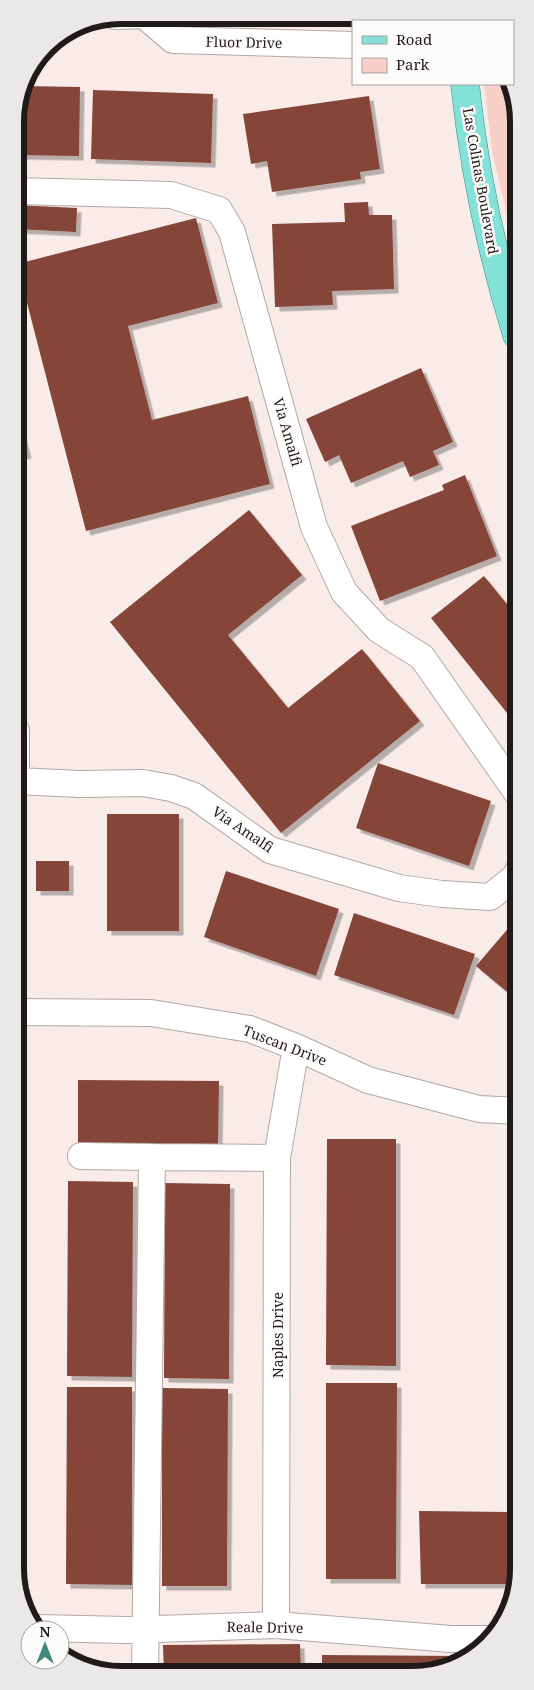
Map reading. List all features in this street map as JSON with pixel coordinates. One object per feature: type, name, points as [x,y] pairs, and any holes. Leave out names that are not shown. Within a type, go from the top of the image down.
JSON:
[{"type":"main road","name":"Las Colinas Boulevard","points":[[465,85],[480,191],[495,263],[510,312]]},
{"type":"street","name":"Fluor Drive","points":[[155,24],[173,40],[352,44]]},
{"type":"street","name":"Via Amalfi","points":[[24,191],[172,195],[219,210],[232,232],[314,527],[344,592],[379,630],[422,657],[510,783]]},
{"type":"street","name":"Via Amalfi","points":[[24,781],[80,784],[143,783],[171,788],[194,796],[270,850],[399,888],[442,894],[490,897],[510,881]]},
{"type":"street","name":"Tuscan Drive","points":[[24,1012],[151,1013],[250,1029],[296,1047],[368,1080],[479,1109],[510,1111]]},
{"type":"street","name":"Naples Drive","points":[[276,1625],[277,1158],[296,1047]]},
{"type":"street","points":[[81,1156],[277,1158]]},
{"type":"street","points":[[145,1666],[152,1157]]},
{"type":"street","name":"Reale Drive","points":[[70,1628],[144,1629],[276,1625],[452,1639],[480,1639]]},
{"type":"green space","points":[[484,85],[503,85],[507,96],[510,121],[510,228],[492,150]]},
{"type":"building","points":[[30,86],[80,87],[79,156],[24,155],[24,115]]},
{"type":"building","points":[[93,90],[213,94],[211,163],[91,159]]},
{"type":"building","points":[[369,96],[380,169],[360,172],[361,179],[272,192],[267,161],[251,164],[243,114]]},
{"type":"building","points":[[368,202],[369,215],[392,215],[394,289],[332,291],[333,305],[275,307],[272,224],[345,222],[344,203]]},
{"type":"building","points":[[24,205],[77,208],[76,232],[24,229]]},
{"type":"building","points":[[196,218],[218,303],[128,326],[152,420],[248,396],[270,484],[86,531],[24,291],[24,262]]},
{"type":"building","points":[[421,368],[453,442],[433,451],[439,465],[410,477],[403,461],[351,483],[339,455],[325,462],[306,419]]},
{"type":"building","points":[[24,442],[27,454],[24,455]]},
{"type":"building","points":[[465,475],[497,556],[380,601],[351,526],[444,490],[442,485]]},
{"type":"building","points":[[249,510],[302,575],[228,635],[288,708],[362,649],[420,721],[281,833],[110,622]]},
{"type":"building","points":[[484,576],[510,608],[510,711],[507,713],[431,618]]},
{"type":"building","points":[[378,763],[491,801],[469,866],[356,828]]},
{"type":"building","points":[[107,814],[179,814],[179,931],[107,931]]},
{"type":"building","points":[[36,861],[69,861],[69,891],[36,891]]},
{"type":"building","points":[[226,871],[339,909],[316,976],[204,937]]},
{"type":"building","points":[[354,913],[475,954],[454,1015],[334,975]]},
{"type":"building","points":[[510,926],[510,994],[476,966]]},
{"type":"building","points":[[78,1080],[219,1081],[218,1148],[78,1148]]},
{"type":"building","points":[[327,1139],[396,1139],[396,1366],[326,1365]]},
{"type":"building","points":[[68,1181],[133,1182],[132,1377],[67,1376]]},
{"type":"building","points":[[165,1183],[230,1184],[229,1379],[164,1378]]},
{"type":"building","points":[[326,1383],[397,1383],[396,1579],[326,1579]]},
{"type":"building","points":[[67,1387],[132,1387],[132,1585],[66,1584]]},
{"type":"building","points":[[162,1388],[228,1389],[227,1586],[162,1586]]},
{"type":"building","points":[[419,1511],[510,1512],[509,1584],[421,1584]]},
{"type":"building","points":[[300,1644],[301,1666],[164,1666],[163,1645]]},
{"type":"building","points":[[322,1655],[456,1656],[444,1661],[419,1666],[322,1666]]}]
